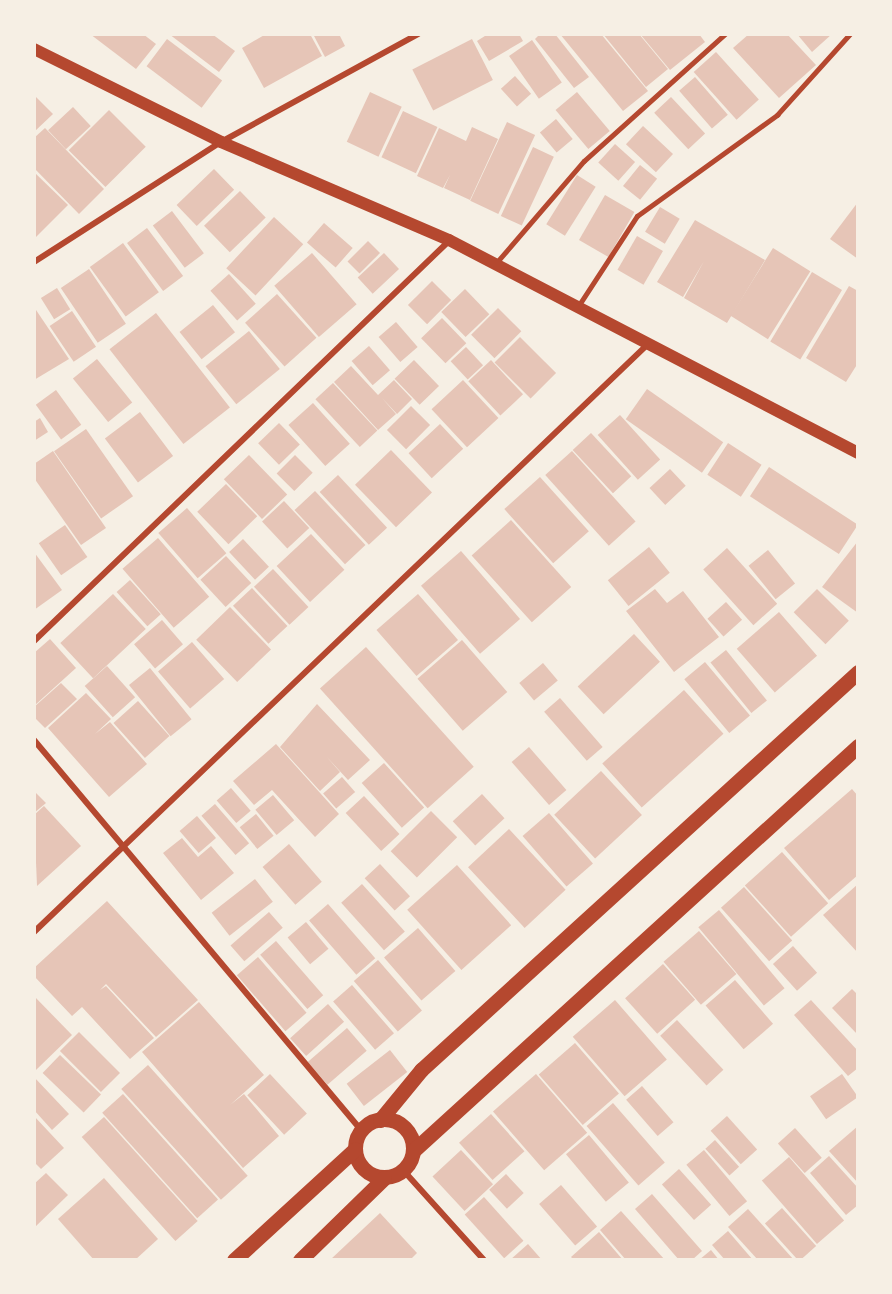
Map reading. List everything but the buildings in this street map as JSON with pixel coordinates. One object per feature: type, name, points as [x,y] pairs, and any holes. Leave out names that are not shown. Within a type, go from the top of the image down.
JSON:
[{"type":"main road","points":[[34,49],[220,142],[449,240],[858,453]]},
{"type":"main road","points":[[234,1260],[354,1149],[361,1130],[380,1120],[421,1070],[858,672]]},
{"type":"main road","points":[[300,1260],[384,1178],[403,1170],[413,1150],[858,746]]},
{"type":"main road","points":[[380,1120],[404,1127],[413,1150]]},
{"type":"main road","points":[[354,1149],[367,1172],[384,1178]]},
{"type":"street","points":[[34,262],[220,142],[418,34]]},
{"type":"street","points":[[34,641],[449,240]]},
{"type":"street","points":[[34,932],[124,849],[648,344]]},
{"type":"street","points":[[34,740],[361,1130]]},
{"type":"street","points":[[403,1170],[484,1260]]},
{"type":"lane","points":[[495,264],[585,161],[726,34]]},
{"type":"lane","points":[[577,307],[637,216],[777,115],[850,34]]}]
